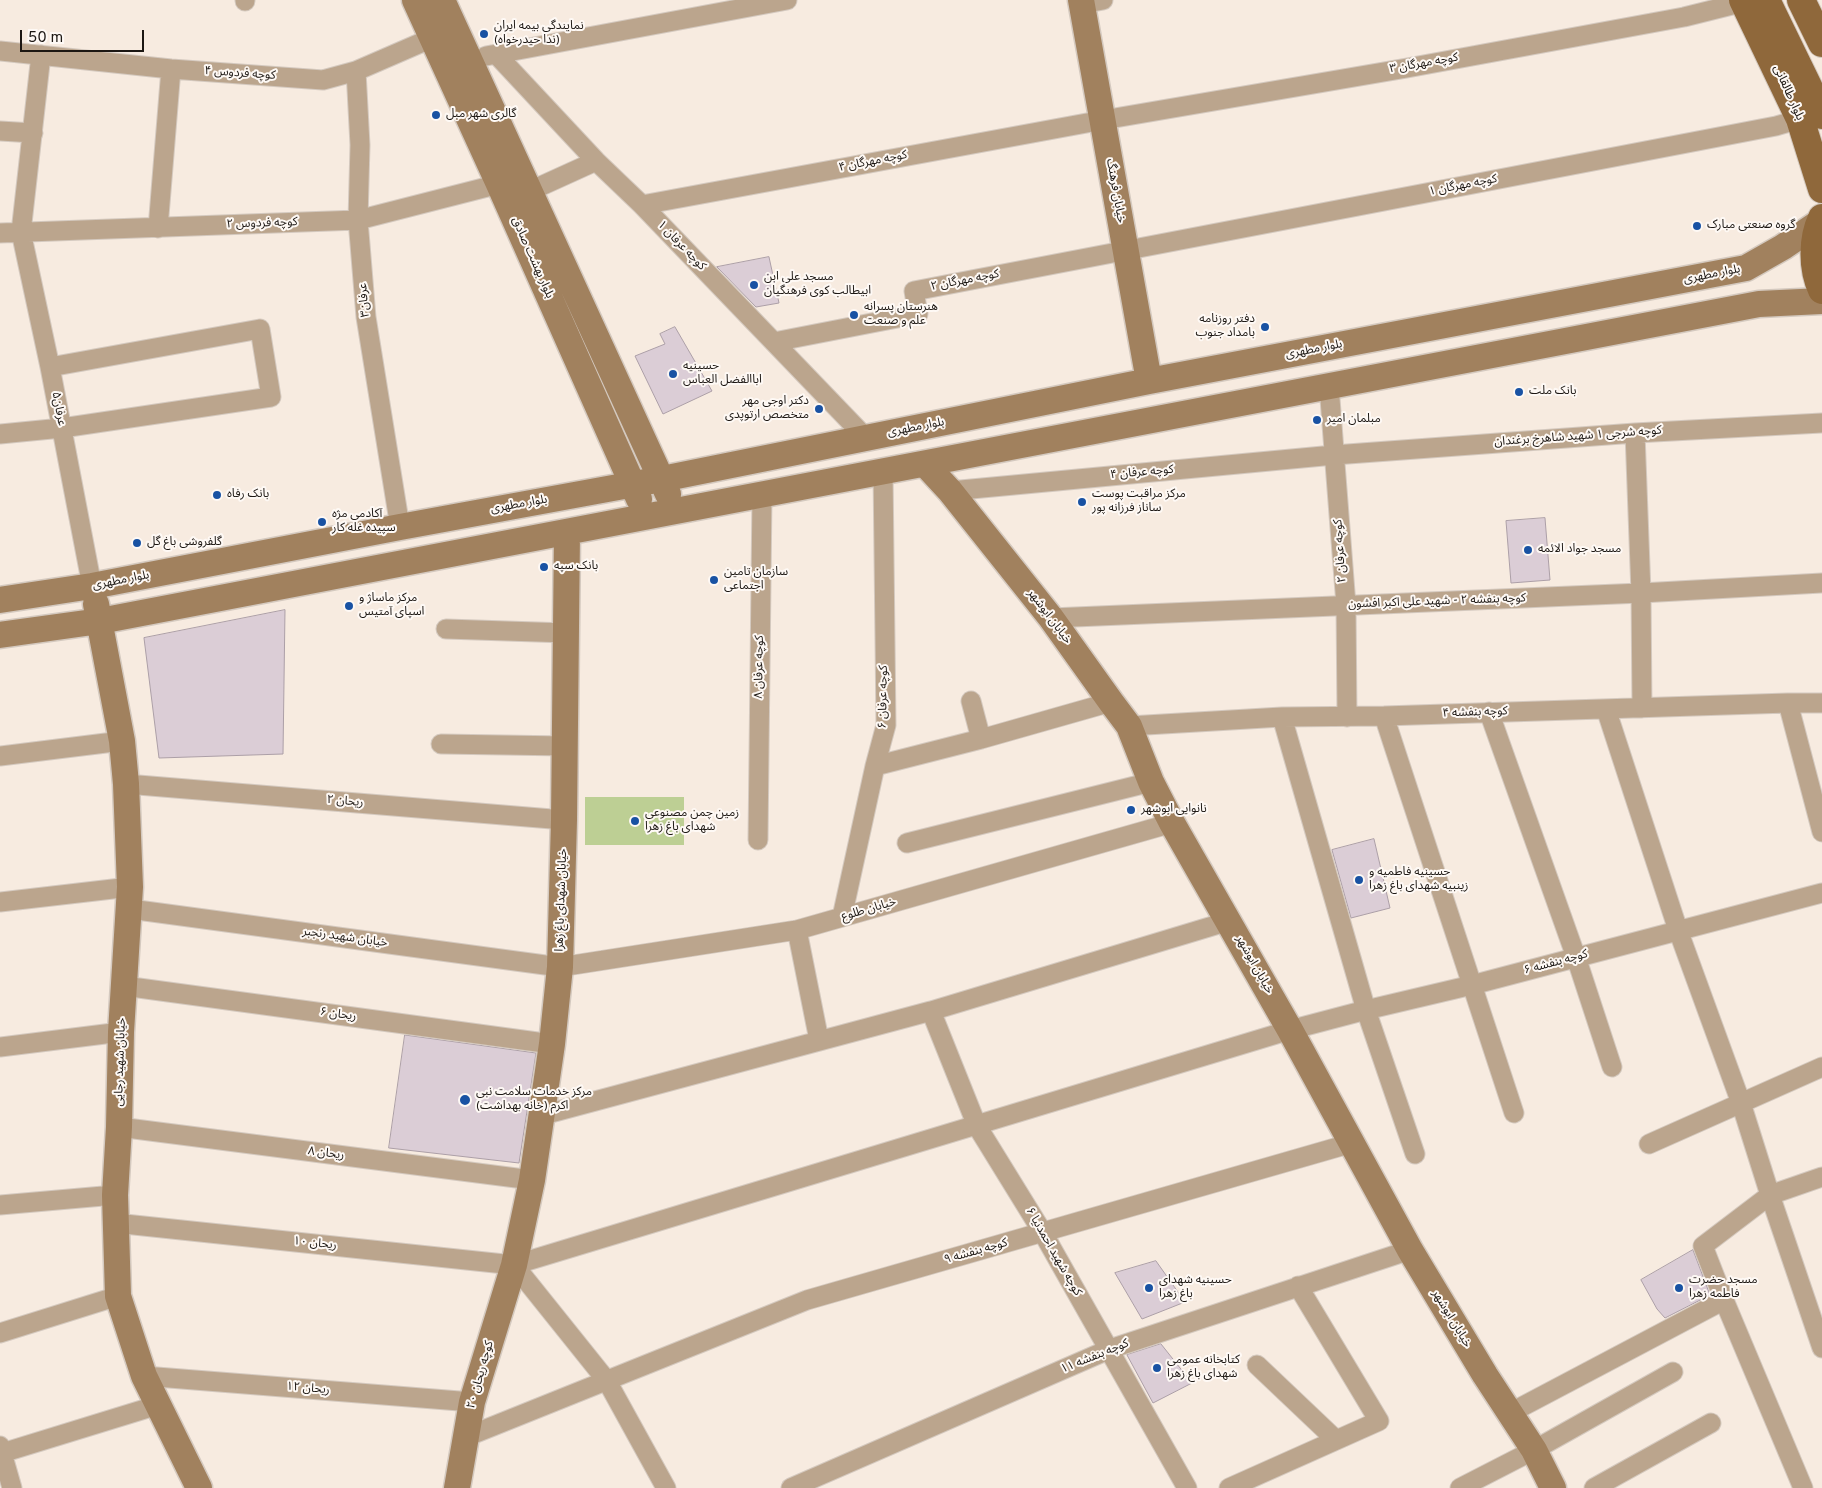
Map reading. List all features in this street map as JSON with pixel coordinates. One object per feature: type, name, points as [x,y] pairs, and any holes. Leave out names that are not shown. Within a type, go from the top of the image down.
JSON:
[{"type":"main road","name":"بلوار طالقانی","points":[[1751,0],[1812,124],[1822,189]]},
{"type":"main road","points":[[1802,0],[1822,42]]},
{"type":"main road","points":[[1821,220],[1815,242],[1815,262],[1822,290]]},
{"type":"street","name":"بلوار بهشت صادق","points":[[415,0],[633,484],[645,516]]},
{"type":"street","name":"بلوار بهشت صادق","points":[[442,0],[662,479],[674,511]]},
{"type":"street","points":[[470,59],[787,0]]},
{"type":"street","name":"کوچه مهرگان ۳","points":[[1103,120],[1684,17],[1751,0]]},
{"type":"street","name":"خیابان فرهنگ","points":[[1089,1],[1103,120],[1149,381]]},
{"type":"street","name":"کوچه فردوس ۴","points":[[0,51],[171,69],[323,80],[356,70],[432,38]]},
{"type":"street","name":"کوچه عرفان ۱","points":[[496,54],[596,161],[642,205],[866,438]]},
{"type":"street","name":"عرفان۵","points":[[41,55],[21,232],[50,367],[92,586]]},
{"type":"street","points":[[158,228],[171,69]]},
{"type":"street","name":"عرفان۳","points":[[356,70],[360,145],[358,220],[366,317],[400,527]]},
{"type":"street","name":"کوچه مهرگان ۴","points":[[642,205],[1103,120]]},
{"type":"street","name":"کوچه مهرگان ۱","points":[[1125,250],[1758,129],[1812,124]]},
{"type":"street","points":[[0,131],[33,133]]},
{"type":"street","points":[[530,191],[596,161]]},
{"type":"street","name":"کوچه فردوس ۲","points":[[0,233],[358,220],[499,184]]},
{"type":"street","name":"بلوار مطهری","points":[[0,600],[92,586],[662,479],[1149,381],[1746,268],[1783,247],[1821,220]]},
{"type":"street","name":"کوچه مهرگان ۲","points":[[774,342],[918,314],[914,291],[1125,250]]},
{"type":"street","points":[[535,265],[559,255]]},
{"type":"street","points":[[1746,268],[1761,278],[1764,291],[1759,304]]},
{"type":"street","points":[[0,635],[100,621],[1759,304],[1822,302]]},
{"type":"street","points":[[0,434],[62,428],[271,397],[260,329],[50,367]]},
{"type":"street","name":"کوچه عرفان ۲","points":[[1329,386],[1346,606],[1347,716]]},
{"type":"street","name":"کوچه شرجی ۱ شهید شاهرخ برغندان","points":[[1334,455],[1635,433],[1822,423]]},
{"type":"street","points":[[1635,433],[1642,708]]},
{"type":"street","name":"کوچه عرفان ۴","points":[[950,491],[1334,455]]},
{"type":"street","name":"خیابان ابوشهر","points":[[925,464],[950,491],[1051,618],[1129,726],[1151,782],[1172,823],[1290,1030],[1410,1250],[1480,1366],[1534,1450],[1553,1488]]},
{"type":"street","name":"کوچه عرفان ۶","points":[[842,918],[875,766],[886,725],[883,471]]},
{"type":"street","name":"کوچه عرفان ۸","points":[[758,840],[762,495]]},
{"type":"street","name":"خیابان شهدای باغ‌ زهرا","points":[[514,1265],[532,1180],[543,1115],[560,967],[564,820],[567,532]]},
{"type":"street","name":"کوچه بنفشه ۲ - شهید علی اکبر افشون","points":[[1051,618],[1640,593],[1822,582]]},
{"type":"street","name":"خیابان شهید رجایی","points":[[92,586],[122,741],[126,784],[130,898],[121,1032],[119,1127],[115,1194],[118,1296],[144,1376],[199,1488]]},
{"type":"street","points":[[446,629],[567,633]]},
{"type":"street","points":[[971,701],[982,738]]},
{"type":"street","points":[[875,766],[1111,702]]},
{"type":"street","points":[[1788,703],[1822,832]]},
{"type":"street","name":"کوچه بنفشه ۴","points":[[1129,726],[1282,717],[1384,716],[1822,703]]},
{"type":"street","points":[[1606,708],[1678,930],[1741,1103],[1822,1348]]},
{"type":"street","points":[[1489,712],[1576,957],[1612,1067]]},
{"type":"street","points":[[1384,716],[1514,1114]]},
{"type":"street","points":[[1282,717],[1366,1010],[1415,1154]]},
{"type":"street","points":[[0,756],[122,741]]},
{"type":"street","points":[[441,744],[565,746]]},
{"type":"street","points":[[907,843],[1151,782]]},
{"type":"street","name":"ریحان ۲","points":[[126,784],[564,820]]},
{"type":"street","name":"خیابان طلوع","points":[[560,967],[797,930],[1172,823]]},
{"type":"street","name":"کوچه بنفشه ۶","points":[[514,1265],[1290,1030],[1472,985],[1822,893]]},
{"type":"street","name":"خیابان شهید رنجبر","points":[[0,902],[130,898],[560,967]]},
{"type":"street","points":[[543,1115],[931,1011],[1229,921]]},
{"type":"street","points":[[797,930],[819,1040]]},
{"type":"street","name":"ریحان ۶","points":[[124,986],[552,1044]]},
{"type":"street","name":"کوچه شهید احمدنیا ۶","points":[[931,1011],[977,1126],[1043,1233],[1187,1488]]},
{"type":"street","points":[[0,1046],[121,1032]]},
{"type":"street","points":[[1649,1144],[1822,1067]]},
{"type":"street","name":"ریحان ۸","points":[[119,1127],[532,1180]]},
{"type":"street","name":"کوچه بنفشه ۹","points":[[466,1437],[807,1300],[1352,1143]]},
{"type":"street","points":[[1803,1488],[1703,1246],[1770,1195],[1822,1177]]},
{"type":"street","points":[[0,1205],[115,1194]]},
{"type":"street","name":"ریحان ۱۰","points":[[115,1223],[514,1265]]},
{"type":"street","name":"کوچه بنفشه ۱۱","points":[[791,1488],[1110,1349],[1410,1250]]},
{"type":"street","points":[[514,1265],[606,1381],[666,1488]]},
{"type":"street","name":"کوچه ریحان ۲۰","points":[[457,1488],[472,1402],[514,1265]]},
{"type":"street","points":[[1229,1488],[1379,1421],[1298,1286]]},
{"type":"street","points":[[0,1333],[118,1296]]},
{"type":"street","points":[[1510,1412],[1724,1300]]},
{"type":"street","points":[[1257,1365],[1336,1440]]},
{"type":"street","points":[[1460,1488],[1534,1450],[1673,1372]]},
{"type":"street","name":"ریحان ۱۲","points":[[144,1376],[472,1402]]},
{"type":"street","points":[[7,1480],[1,1450],[158,1404]]},
{"type":"street","points":[[1594,1488],[1711,1423]]},
{"type":"green space","name":"زمین چمن مصنوعی شهدای باغ زهرا","points":[[585,797],[684,797],[684,845],[585,845]]},
{"type":"building","name":"مسجد علی ابن ابیطالب کوی فرهنگیان","points":[[769,257],[779,303],[756,307],[717,267]]},
{"type":"building","name":"حسینیه اباالفضل العباس","points":[[675,327],[712,391],[663,414],[635,356],[665,344],[660,334]]},
{"type":"building","name":"مسجد جواد الائمه","points":[[1545,518],[1550,580],[1511,583],[1506,521]]},
{"type":"building","points":[[285,610],[283,754],[159,758],[144,638]]},
{"type":"building","name":"حسینیه فاطمیه و زینبیه شهدای باغ زهرا","points":[[1374,839],[1390,908],[1351,918],[1332,850]]},
{"type":"building","name":"مرکز خدمات سلامت نبی اکرم (خانه بهداشت)","points":[[405,1035],[536,1053],[519,1163],[389,1148]]},
{"type":"building","name":"مسجد حضرت فاطمه زهرا","points":[[1693,1250],[1710,1295],[1665,1318],[1657,1309],[1641,1280]]},
{"type":"building","name":"حسینیه شهدای باغ زهرا","points":[[1156,1261],[1185,1302],[1142,1319],[1115,1273]]},
{"type":"building","name":"کتابخانه عمومی شهدای باغ زهرا","points":[[1161,1344],[1192,1383],[1153,1403],[1127,1355]]},
{"type":"place","name":"نمایندگی بیمه ایران (ندا حیدرخواه)","points":[[484,34]]},
{"type":"place","name":"گالری شهر مبل","points":[[436,115]]},
{"type":"place","name":"گروه صنعتی مبارک","points":[[1697,226]]},
{"type":"place","name":"مسجد علی ابن ابیطالب کوی فرهنگیان","points":[[754,285]]},
{"type":"place","name":"هنرستان پسرانه علم و صنعت","points":[[854,315]]},
{"type":"place","name":"دفتر روزنامه بامداد جنوب","points":[[1265,327]]},
{"type":"place","name":"حسینیه اباالفضل العباس","points":[[673,374]]},
{"type":"place","name":"بانک ملت","points":[[1519,392]]},
{"type":"place","name":"دکتر اوجی مهر متخصص ارتوپدی","points":[[819,409]]},
{"type":"place","name":"مبلمان امیر","points":[[1317,420]]},
{"type":"place","name":"بانک رفاه","points":[[217,495]]},
{"type":"place","name":"مرکز مراقبت پوست ساناز فرزانه پور","points":[[1082,502]]},
{"type":"place","name":"آکادمی مژه سپیده غله کار","points":[[322,522]]},
{"type":"place","name":"گلفروشی باغ گل","points":[[137,543]]},
{"type":"place","name":"مسجد جواد الائمه","points":[[1528,550]]},
{"type":"place","name":"بانک سپه","points":[[544,567]]},
{"type":"place","name":"سازمان تامین اجتماعی","points":[[714,580]]},
{"type":"place","name":"مرکز ماساژ و اسپای آمتیس","points":[[349,606]]},
{"type":"place","name":"نانوایی ابوشهر","points":[[1131,810]]},
{"type":"place","name":"زمین چمن مصنوعی شهدای باغ زهرا","points":[[635,821]]},
{"type":"place","name":"حسینیه فاطمیه و زینبیه شهدای باغ زهرا","points":[[1359,880]]},
{"type":"place","name":"مرکز خدمات سلامت نبی اکرم (خانه بهداشت)","points":[[465,1100]]},
{"type":"place","name":"حسینیه شهدای باغ زهرا","points":[[1149,1288]]},
{"type":"place","name":"مسجد حضرت فاطمه زهرا","points":[[1679,1288]]},
{"type":"place","name":"کتابخانه عمومی شهدای باغ زهرا","points":[[1157,1368]]}]
